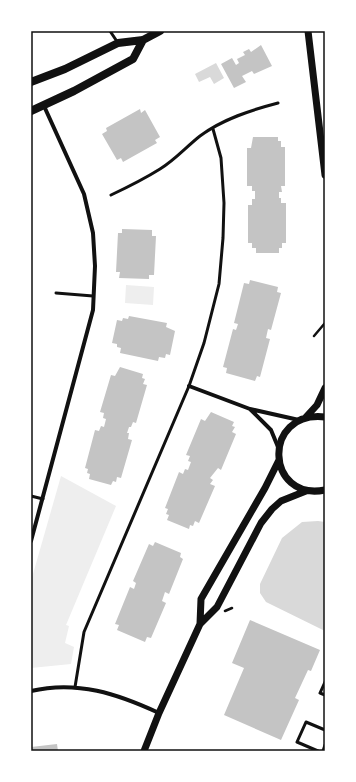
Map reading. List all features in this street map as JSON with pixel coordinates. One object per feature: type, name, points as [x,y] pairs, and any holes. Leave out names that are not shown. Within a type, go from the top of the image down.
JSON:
[{"type":"main road","points":[[31,82],[65,69],[118,43],[143,40],[160,31]]},
{"type":"main road","points":[[31,111],[44,106],[133,59],[143,40]]},
{"type":"street","points":[[308,31],[325,175]]},
{"type":"street","points":[[31,541],[93,310],[95,266],[93,233],[84,194],[44,106]]},
{"type":"street","points":[[189,386],[250,409],[302,418],[325,416]]},
{"type":"street","points":[[278,447],[283,435],[290,426],[302,418],[317,404],[325,388]]},
{"type":"street","points":[[250,409],[271,430],[278,447],[279,460],[288,480],[306,491]]},
{"type":"street","points":[[200,624],[201,599],[265,488],[279,460]]},
{"type":"street","points":[[144,751],[159,713],[200,624],[216,607],[261,523],[272,509],[281,501],[306,491],[325,490]]},
{"type":"street","points":[[31,691],[50,687],[75,687],[102,691],[159,713]]},
{"type":"lane","points":[[110,31],[118,43]]},
{"type":"lane","points":[[111,195],[161,169],[200,136],[213,128],[252,109],[278,103]]},
{"type":"lane","points":[[75,687],[84,632],[189,386],[204,343],[219,284],[224,203],[221,158],[213,128]]},
{"type":"lane","points":[[56,293],[93,296]]},
{"type":"lane","points":[[31,496],[43,499]]},
{"type":"lane","points":[[325,682],[320,693],[325,695]]},
{"type":"lane","points":[[318,751],[296,742],[306,722],[325,730]]},
{"type":"lane","points":[[323,751],[325,745]]},
{"type":"path","points":[[314,336],[325,322]]},
{"type":"shaded area","points":[[216,63],[224,78],[214,84],[210,77],[199,82],[195,74]]},
{"type":"shaded area","points":[[126,285],[154,287],[153,305],[125,303]]},
{"type":"shaded area","points":[[61,476],[116,506],[66,625],[69,626],[65,643],[74,647],[71,664],[31,668],[31,581]]},
{"type":"shaded area","points":[[302,522],[325,522],[325,631],[266,602],[260,593],[260,584],[282,538]]},
{"type":"building","points":[[261,45],[272,66],[254,74],[252,71],[242,76],[246,82],[234,88],[221,64],[232,58],[236,65],[239,63],[237,59],[245,55],[243,52],[249,49],[251,52]]},
{"type":"building","points":[[140,109],[141,113],[145,110],[160,137],[155,140],[157,143],[123,162],[121,158],[117,160],[102,134],[107,131],[106,128]]},
{"type":"building","points":[[253,137],[278,137],[278,141],[281,141],[281,147],[285,147],[285,186],[281,186],[282,192],[279,192],[279,198],[281,198],[281,203],[286,203],[286,243],[282,243],[282,248],[279,248],[279,253],[256,253],[256,248],[252,248],[252,243],[248,243],[248,205],[252,205],[252,199],[255,199],[255,191],[252,191],[252,186],[247,186],[247,148],[251,148]]},
{"type":"building","points":[[122,229],[152,230],[152,236],[156,236],[154,275],[149,275],[149,279],[119,278],[120,272],[116,272],[118,233],[122,233]]},
{"type":"building","points":[[250,280],[278,287],[277,292],[281,293],[271,330],[268,329],[266,338],[270,339],[260,377],[257,376],[255,381],[226,373],[227,368],[223,367],[233,329],[236,330],[238,324],[234,323],[244,283],[249,284]]},
{"type":"building","points":[[129,316],[167,323],[166,327],[175,331],[170,355],[166,354],[165,358],[159,357],[158,361],[120,353],[121,348],[117,347],[117,344],[112,343],[117,320],[122,321],[123,318],[128,319]]},
{"type":"building","points":[[120,367],[143,374],[142,378],[145,379],[143,384],[147,385],[136,423],[133,422],[127,433],[129,433],[128,439],[132,440],[121,478],[117,477],[116,482],[113,481],[111,485],[89,479],[90,474],[87,473],[88,469],[85,468],[95,430],[99,431],[101,426],[104,427],[106,419],[103,418],[104,413],[100,412],[111,375],[115,376]]},
{"type":"building","points":[[211,412],[234,422],[232,426],[235,427],[232,432],[236,434],[221,470],[218,468],[210,478],[213,480],[210,484],[215,486],[199,523],[195,521],[193,526],[190,525],[189,529],[167,520],[169,515],[166,514],[168,509],[165,508],[179,472],[183,474],[185,469],[188,470],[191,462],[188,461],[190,456],[186,455],[201,419],[205,421]]},
{"type":"building","points":[[155,542],[181,553],[180,557],[183,559],[169,594],[165,592],[162,601],[166,603],[151,638],[147,637],[145,642],[117,630],[119,625],[115,624],[130,587],[134,589],[136,583],[133,581],[149,544],[153,546]]},
{"type":"building","points":[[250,620],[320,650],[311,671],[308,670],[295,698],[299,700],[281,740],[224,715],[244,668],[232,663]]},
{"type":"building","points":[[57,744],[58,751],[31,751],[31,747]]}]
